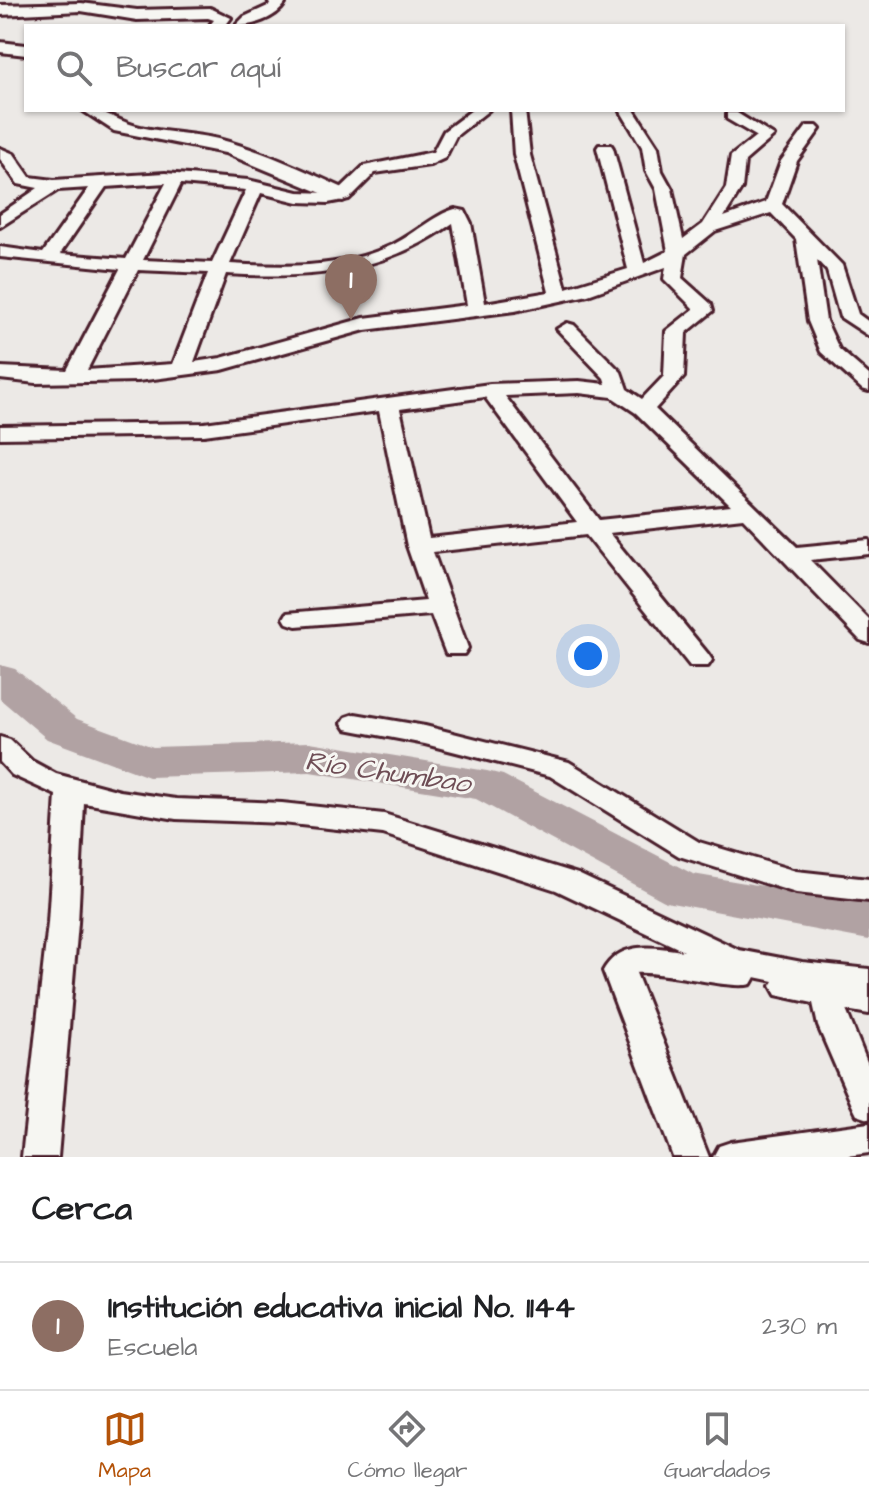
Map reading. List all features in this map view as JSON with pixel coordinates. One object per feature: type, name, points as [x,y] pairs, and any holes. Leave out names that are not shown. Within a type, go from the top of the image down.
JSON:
[{"type":"street","points":[[245,24],[275,8],[278,4],[275,0]]},
{"type":"street","points":[[0,10],[81,7],[137,15],[210,13],[223,18],[218,24]]},
{"type":"street","points":[[0,47],[24,50]]},
{"type":"street","points":[[94,112],[118,128],[145,135],[213,144],[263,160],[343,195]]},
{"type":"street","points":[[0,153],[8,157],[24,181],[54,185],[176,179],[256,186],[298,197],[328,198],[343,195],[370,169],[430,160],[439,155],[449,134],[479,112]]},
{"type":"street","points":[[518,112],[522,155],[559,295]]},
{"type":"street","points":[[628,112],[650,147],[654,171],[664,189],[677,254],[673,279],[704,308],[676,331],[674,377],[643,409]]},
{"type":"street","points":[[0,373],[36,377],[138,375],[222,364],[364,324],[559,295],[638,273],[677,254],[709,227],[734,188],[737,159],[766,136],[732,116]]},
{"type":"street","points":[[709,227],[763,211],[773,205],[789,161],[812,129]]},
{"type":"street","points":[[605,148],[638,273]]},
{"type":"street","points":[[74,376],[176,179]]},
{"type":"street","points":[[48,259],[101,182]]},
{"type":"street","points":[[0,222],[54,185]]},
{"type":"street","points":[[181,369],[219,268],[256,186]]},
{"type":"street","points":[[773,205],[836,269],[844,308],[849,317],[869,330]]},
{"type":"street","points":[[0,252],[132,265],[314,270],[371,260],[421,239],[455,214],[459,215],[462,223],[477,309]]},
{"type":"street","points":[[805,238],[817,321],[831,352],[869,385]]},
{"type":"street","points":[[567,329],[614,376],[618,392]]},
{"type":"street","points":[[0,432],[204,429],[490,390],[579,387],[618,392],[643,409],[749,511],[869,635]]},
{"type":"street","points":[[490,390],[592,527],[699,660]]},
{"type":"street","points":[[388,403],[419,546],[455,648]]},
{"type":"street","points":[[419,546],[749,511]]},
{"type":"street","points":[[793,555],[869,547]]},
{"type":"street","points":[[296,618],[440,607]]},
{"type":"street","points":[[355,723],[425,735],[559,769],[689,849],[796,882],[869,890]]},
{"type":"street","points":[[0,746],[22,768],[70,790],[176,809],[282,813],[384,824],[567,882],[733,961],[802,974],[869,981]]},
{"type":"street","points":[[40,1157],[63,923],[70,790]]},
{"type":"street","points":[[691,1157],[619,971],[628,961],[650,959],[688,963],[827,995],[869,1001]]},
{"type":"street","points":[[827,995],[834,1026],[869,1105]]},
{"type":"street","points":[[731,1157],[869,1138]]},
{"type":"waterway","name":"Río Chumbao","points":[[0,678],[62,729],[149,762],[310,757],[487,786],[683,890],[869,922]]},
{"type":"place","name":"Institución educativa inicial No. 1144","points":[[351,320]]}]
